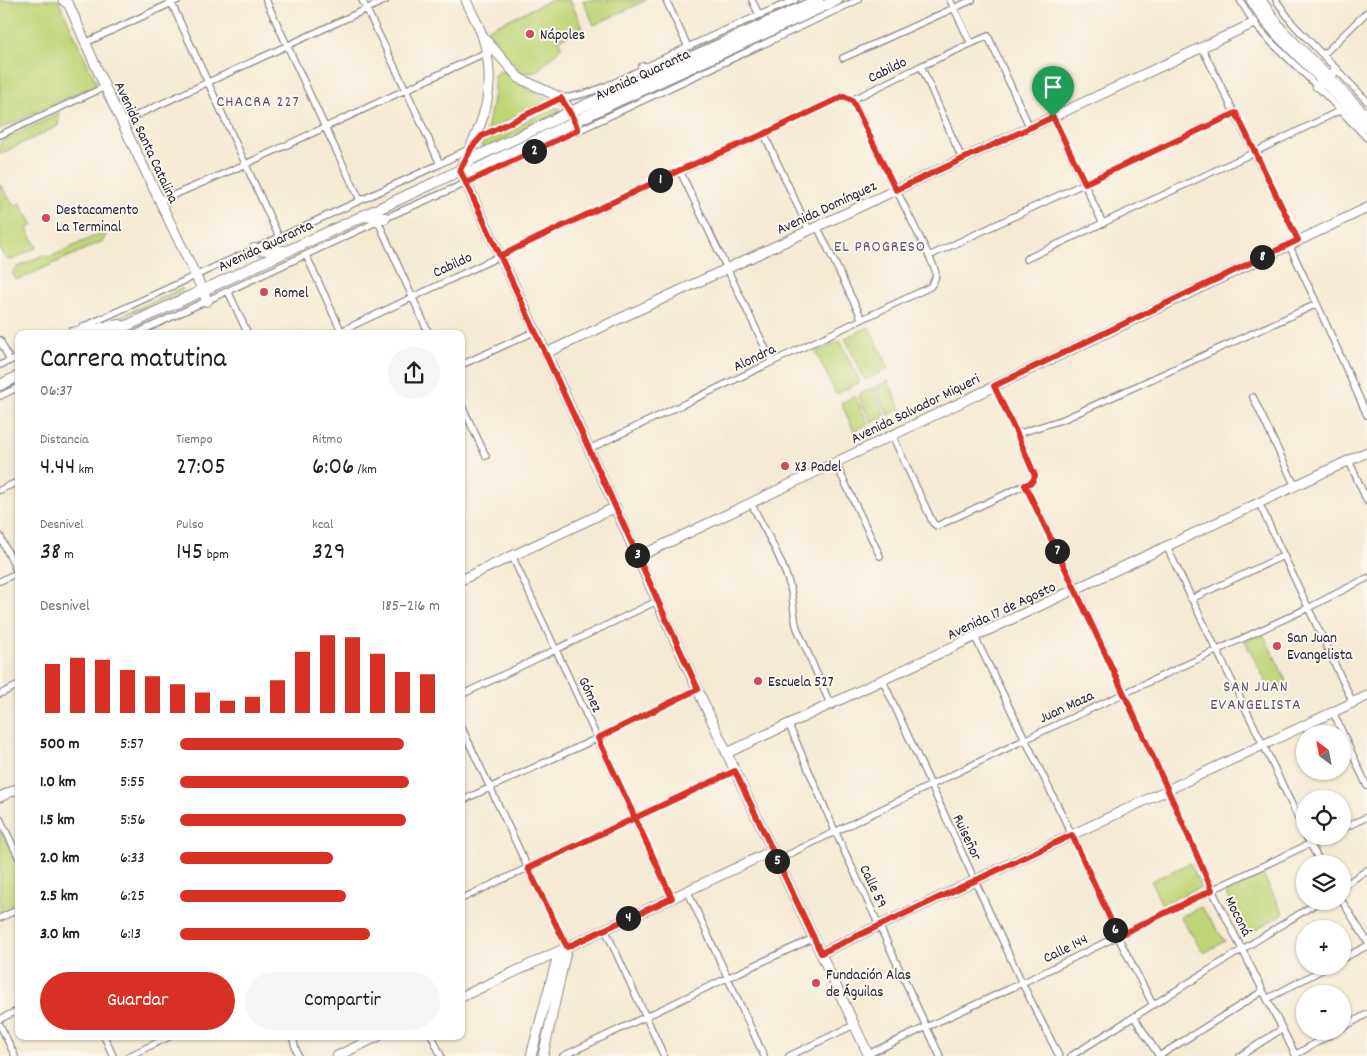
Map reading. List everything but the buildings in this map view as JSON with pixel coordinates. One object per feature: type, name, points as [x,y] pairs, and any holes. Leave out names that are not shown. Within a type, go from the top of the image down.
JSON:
[{"type":"highway","name":"Avenida Quaranta","points":[[118,330],[460,170],[470,160],[571,112],[818,0]]},
{"type":"highway","name":"Avenida Quaranta","points":[[460,170],[470,172],[577,126],[611,104],[837,0]]},
{"type":"highway","points":[[643,68],[664,70]]},
{"type":"highway","points":[[361,216],[382,219]]},
{"type":"highway","points":[[254,249],[286,251]]},
{"type":"highway","points":[[203,290],[207,300]]},
{"type":"highway","points":[[91,330],[131,324]]},
{"type":"highway","points":[[0,385],[15,378]]},
{"type":"main road","points":[[466,0],[483,37],[490,77],[488,100],[483,119],[460,170],[546,352],[735,771],[869,1055]]},
{"type":"main road","points":[[1251,0],[1262,18],[1279,38],[1367,116]]},
{"type":"main road","points":[[1261,0],[1282,30],[1326,78],[1367,128]]},
{"type":"main road","name":"Avenida Santa Catalina","points":[[67,2],[105,86],[203,290]]},
{"type":"main road","name":"Avenida Domínguez","points":[[546,352],[1254,23]]},
{"type":"main road","points":[[483,37],[519,78],[561,98],[571,112],[577,126]]},
{"type":"main road","name":"Avenida Salvador Miqueri","points":[[638,557],[1367,208]]},
{"type":"main road","name":"Avenida 17 de Agosto","points":[[728,754],[1367,452]]},
{"type":"main road","points":[[465,578],[616,507]]},
{"type":"main road","points":[[821,953],[1367,696]]},
{"type":"main road","points":[[0,797],[15,790]]},
{"type":"main road","points":[[465,995],[772,851]]},
{"type":"main road","points":[[532,1056],[563,949]]},
{"type":"main road","points":[[543,1056],[563,949]]},
{"type":"main road","points":[[341,1055],[371,1040]]},
{"type":"street","points":[[85,43],[170,2],[178,0]]},
{"type":"street","points":[[266,0],[360,200]]},
{"type":"street","points":[[362,0],[440,164]]},
{"type":"street","points":[[122,122],[386,0]]},
{"type":"street","points":[[666,0],[688,47]]},
{"type":"street","points":[[752,0],[759,15]]},
{"type":"street","points":[[78,330],[440,164],[472,147],[482,136],[561,98],[574,97],[596,90],[795,0]]},
{"type":"street","points":[[146,330],[382,219],[466,183],[577,126],[858,0]]},
{"type":"street","points":[[950,0],[971,44]]},
{"type":"street","points":[[843,58],[972,0]]},
{"type":"street","points":[[1240,0],[1254,23],[1268,39],[1326,78],[1367,101]]},
{"type":"street","points":[[1276,0],[1293,24],[1323,55],[1326,78],[1341,110],[1367,138]]},
{"type":"street","points":[[170,2],[279,237]]},
{"type":"street","points":[[1323,55],[1367,12]]},
{"type":"street","name":"Cabildo","points":[[346,330],[680,170],[764,134],[844,96],[852,100],[988,36],[1030,128]]},
{"type":"street","points":[[1202,48],[1254,152],[1367,415]]},
{"type":"street","points":[[160,200],[246,164],[487,52]]},
{"type":"street","points":[[921,66],[962,159]]},
{"type":"street","points":[[0,135],[105,86]]},
{"type":"street","points":[[852,100],[929,256],[1236,113]]},
{"type":"street","points":[[1026,259],[1341,110]]},
{"type":"street","points":[[1053,117],[1103,224]]},
{"type":"street","points":[[764,134],[862,319]]},
{"type":"street","points":[[680,170],[772,362]]},
{"type":"street","points":[[382,219],[412,297],[427,330]]},
{"type":"street","points":[[306,255],[339,330]]},
{"type":"street","name":"Alondra","points":[[590,449],[930,287],[935,280],[936,272],[929,256]]},
{"type":"street","points":[[228,291],[246,330]]},
{"type":"street","points":[[1017,434],[1064,419],[1318,304]]},
{"type":"street","points":[[465,363],[536,331]]},
{"type":"street","points":[[0,340],[10,360]]},
{"type":"street","points":[[0,365],[15,358]]},
{"type":"street","points":[[892,434],[933,523],[937,526],[1032,482],[1035,476],[994,386]]},
{"type":"street","points":[[0,396],[15,389]]},
{"type":"street","points":[[1253,397],[1295,486]]},
{"type":"street","points":[[465,412],[486,456]]},
{"type":"street","points":[[1348,461],[1367,501]]},
{"type":"street","points":[[835,462],[880,556]]},
{"type":"street","points":[[0,490],[15,483]]},
{"type":"street","name":"Moconá","points":[[1025,485],[1076,589],[1212,890],[1295,1055]]},
{"type":"street","points":[[751,503],[786,575],[791,588],[794,619],[797,628],[831,706]]},
{"type":"street","points":[[1259,503],[1352,703]]},
{"type":"street","points":[[0,536],[15,568]]},
{"type":"street","points":[[1167,547],[1296,813]]},
{"type":"street","name":"Gómez","points":[[512,556],[672,898]]},
{"type":"street","points":[[1191,599],[1283,556]]},
{"type":"street","points":[[0,581],[15,575]]},
{"type":"street","name":"Juan Maza","points":[[777,860],[1026,739],[1308,608],[1367,578]]},
{"type":"street","points":[[465,693],[657,601]]},
{"type":"street","points":[[975,637],[1072,835],[1118,936],[1154,1005]]},
{"type":"street","name":"Ruiseñor","points":[[883,681],[974,880],[1059,1056]]},
{"type":"street","points":[[0,694],[15,687]]},
{"type":"street","points":[[465,800],[698,689]]},
{"type":"street","points":[[1333,712],[1367,786]]},
{"type":"street","name":"Calle 59","points":[[788,725],[835,832],[940,1056]]},
{"type":"street","points":[[465,735],[528,868],[563,949]]},
{"type":"street","points":[[465,897],[735,771]]},
{"type":"street","points":[[1351,825],[1367,817]]},
{"type":"street","points":[[0,819],[15,850]]},
{"type":"street","name":"Calle 144","points":[[869,1055],[1308,845]]},
{"type":"street","points":[[1351,881],[1367,870]]},
{"type":"street","points":[[687,890],[764,1056]]},
{"type":"street","points":[[1071,1056],[1306,910]]},
{"type":"street","points":[[1348,910],[1367,941]]},
{"type":"street","points":[[0,918],[15,911]]},
{"type":"street","points":[[605,930],[664,1056]]},
{"type":"street","points":[[563,1056],[814,938]]},
{"type":"street","points":[[1351,954],[1367,946]]},
{"type":"street","points":[[1267,1000],[1313,975]]},
{"type":"street","points":[[1134,1017],[1159,1056],[1263,991]]},
{"type":"street","points":[[0,1019],[15,1012]]},
{"type":"street","points":[[1351,1023],[1367,1014]]},
{"type":"street","points":[[0,1025],[15,1056]]},
{"type":"street","points":[[789,1056],[854,1025]]},
{"type":"street","points":[[1240,1056],[1282,1029]]},
{"type":"street","points":[[106,1040],[113,1056]]},
{"type":"street","points":[[128,1056],[162,1040]]},
{"type":"street","points":[[293,1040],[298,1056]]},
{"type":"street","points":[[434,1040],[441,1056]]},
{"type":"street","points":[[1295,1055],[1321,1040]]},
{"type":"green space","points":[[0,0],[58,0],[97,84],[0,129]]},
{"type":"green space","name":"Nápoles","points":[[551,0],[570,0],[583,28],[560,39],[561,48],[536,72],[519,74],[488,29]]},
{"type":"green space","points":[[583,0],[647,0],[594,25]]},
{"type":"green space","points":[[802,0],[813,0],[662,67],[655,66]]},
{"type":"green space","points":[[843,0],[851,1],[591,122],[590,118]]},
{"type":"green space","points":[[501,71],[529,90],[551,99],[487,131],[494,93],[494,75]]},
{"type":"green space","points":[[557,107],[560,109],[560,112],[485,149],[481,146],[485,140]]},
{"type":"green space","points":[[60,113],[58,126],[0,154],[0,142]]},
{"type":"green space","points":[[0,184],[14,206],[20,203],[33,225],[27,229],[37,247],[12,260],[5,258],[0,249]]},
{"type":"green space","points":[[101,229],[106,235],[103,241],[22,278],[14,278],[13,272],[16,268],[43,255],[50,257],[99,234]]},
{"type":"green space","points":[[183,289],[182,292],[108,322]]},
{"type":"green space","points":[[869,327],[889,368],[865,380],[845,338]]},
{"type":"green space","points":[[840,341],[860,382],[836,394],[816,352]]},
{"type":"green space","points":[[888,381],[901,409],[888,415],[875,387]]},
{"type":"green space","points":[[873,388],[885,416],[871,423],[858,395]]},
{"type":"green space","points":[[855,396],[868,424],[854,431],[841,403]]},
{"type":"green space","points":[[1262,632],[1289,686],[1272,694],[1245,641]]},
{"type":"green space","points":[[0,828],[15,859],[15,907],[0,914]]},
{"type":"green space","points":[[1190,863],[1201,887],[1162,905],[1151,881]]},
{"type":"green space","points":[[1262,873],[1283,913],[1253,932],[1243,928],[1226,894],[1227,890]]},
{"type":"green space","points":[[1201,907],[1225,941],[1204,953],[1180,917]]},
{"type":"place","name":"Nápoles","points":[[530,34]]},
{"type":"place","name":"Destacamento La Terminal","points":[[46,218]]},
{"type":"place","name":"Romel","points":[[264,292]]},
{"type":"place","name":"X3 Padel","points":[[785,466]]},
{"type":"place","name":"San Juan Evangelista","points":[[1277,646]]},
{"type":"place","name":"Escuela 527","points":[[758,681]]},
{"type":"place","name":"Fundación Alas de Águilas","points":[[816,983]]},
{"type":"district","name":"CHACRA 227","points":[[258,100]]},
{"type":"district","name":"EL PROGRESO","points":[[880,245]]},
{"type":"district","name":"SAN JUAN EVANGELISTA","points":[[1256,694]]},
{"type":"route","points":[[1053,117],[896,190],[852,100],[844,96],[764,134],[680,170],[500,256],[460,170],[472,147],[482,136],[561,98],[571,112],[578,130],[466,183],[500,256],[546,352],[698,689],[598,738],[635,818],[672,898],[567,947],[528,868],[581,843],[635,818],[735,771],[821,953],[1072,835],[1118,936],[1212,890],[1076,589],[1025,485],[1032,482],[1035,476],[994,386],[1298,240],[1236,113],[1085,183],[1053,117]]}]
